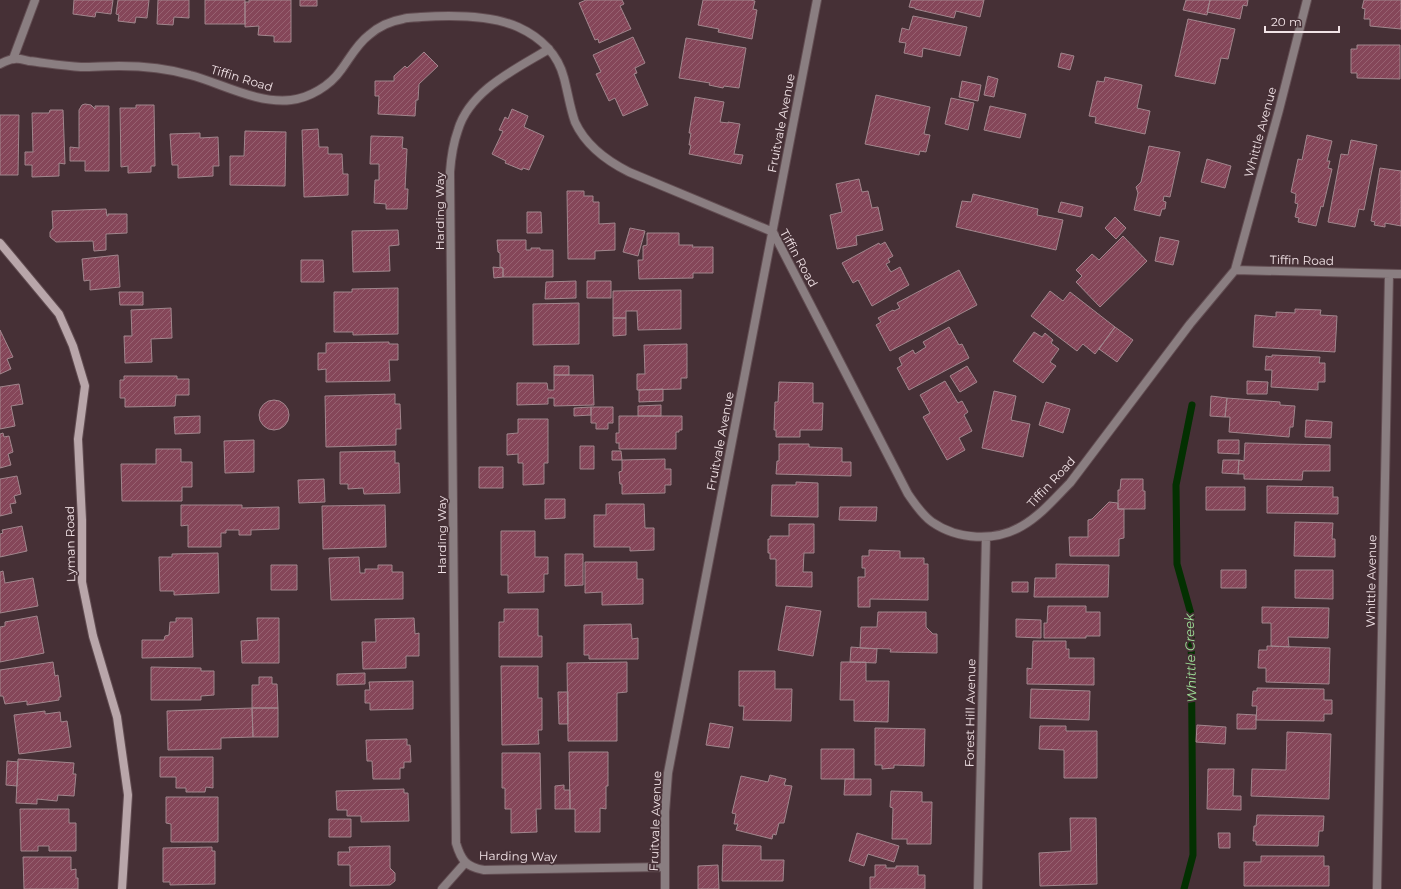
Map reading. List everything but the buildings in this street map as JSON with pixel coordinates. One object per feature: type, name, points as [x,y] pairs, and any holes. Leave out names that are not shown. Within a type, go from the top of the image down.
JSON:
[{"type":"street","points":[[13,59],[35,0]]},
{"type":"street","name":"Fruitvale Avenue","points":[[665,889],[665,812],[668,773],[817,0]]},
{"type":"street","name":"Whittle Avenue","points":[[1235,270],[1279,110],[1307,0]]},
{"type":"street","name":"Tiffin Road","points":[[0,64],[13,59],[81,67],[145,66],[168,69],[192,75],[272,101],[292,100],[310,95],[326,86],[340,72],[358,47],[369,35],[384,25],[402,18],[460,17],[492,20],[517,27],[534,36],[549,49],[558,61],[564,76],[575,122],[584,137],[611,163],[629,172],[773,232],[908,494],[918,509],[931,522],[949,531],[967,536],[986,537],[1004,533],[1021,526],[1038,515],[1053,501],[1070,483],[1190,324],[1235,270],[1401,274]]},
{"type":"street","name":"Harding Way","points":[[549,49],[499,80],[482,94],[468,110],[458,129],[452,151],[450,172],[456,843],[459,854],[465,863],[474,868],[484,870],[665,867]]},
{"type":"street","name":"Lyman Road","points":[[0,243],[59,314],[73,346],[85,386],[78,439],[82,520],[82,582],[93,636],[118,717],[128,795],[122,889]]},
{"type":"street","name":"Whittle Avenue","points":[[1377,889],[1389,274]]},
{"type":"street","name":"Forest Hill Avenue","points":[[978,889],[986,537]]},
{"type":"street","points":[[442,889],[465,863]]},
{"type":"waterway","name":"Whittle Creek","points":[[1184,889],[1193,855],[1191,614],[1177,564],[1176,485],[1192,405]]}]
